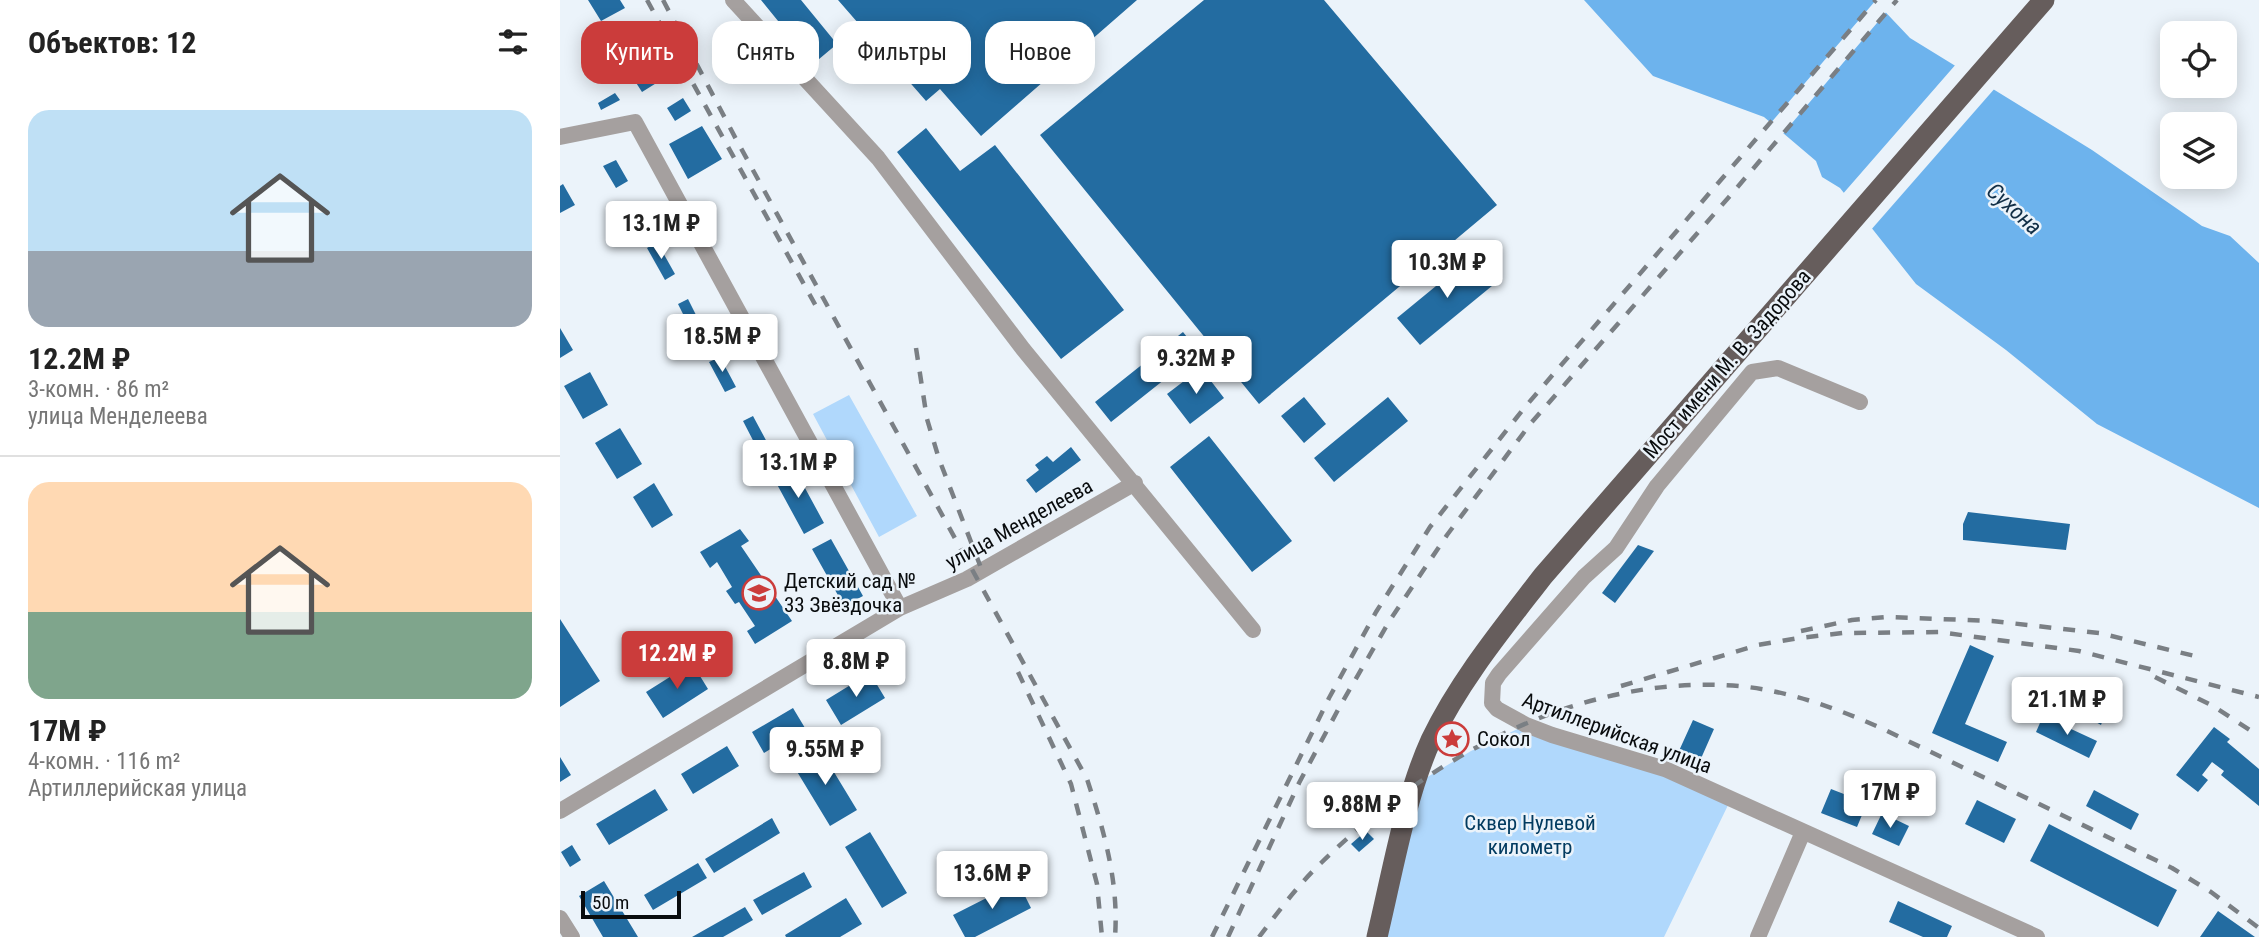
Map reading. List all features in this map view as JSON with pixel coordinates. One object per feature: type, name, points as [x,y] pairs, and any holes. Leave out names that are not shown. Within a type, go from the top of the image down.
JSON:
[{"type":"main road","name":"Мост имени М. В. Задорова","points":[[1377,937],[1414,785],[1430,742],[1469,676],[1543,576],[2044,0]]},
{"type":"street","points":[[733,0],[878,158],[1023,349],[1253,630]]},
{"type":"street","points":[[560,138],[635,122],[900,608]]},
{"type":"street","name":"Артиллерийская улица","points":[[1860,402],[1778,368],[1752,372],[1657,486],[1616,548],[1584,577],[1505,666],[1493,683],[1492,703],[1497,709],[1526,725],[1552,735],[1665,769],[2037,937]]},
{"type":"street","name":"улица Менделеева","points":[[560,811],[900,608],[967,579],[1135,483]]},
{"type":"street","points":[[1758,937],[1803,832]]},
{"type":"street","points":[[560,918],[572,937]]},
{"type":"green space","points":[[849,395],[917,516],[879,537],[813,414]]},
{"type":"green space","name":"Сквер Нулевой километр","points":[[1526,725],[1731,799],[1664,937],[1377,937],[1414,785],[1471,751]]},
{"type":"water","name":"Сухона","points":[[1584,0],[1874,0],[1910,38],[2092,150],[2202,226],[2230,236],[2259,263],[2259,508],[2097,424],[2006,350],[1916,284],[1840,188],[1822,177],[1816,161],[1764,117],[1653,76]]},
{"type":"pier","points":[[1876,0],[1888,10],[1781,136],[1769,125]]},
{"type":"pier","points":[[1957,63],[1996,87],[1870,231],[1841,196]]},
{"type":"building","points":[[588,0],[620,0],[625,8],[601,21]]},
{"type":"building","points":[[761,0],[801,0],[818,21],[778,21]]},
{"type":"building","points":[[838,0],[1137,0],[1095,37],[1095,21],[985,21],[985,84],[1041,84],[981,136],[940,89],[926,101],[911,84],[971,84],[971,21],[856,21]]},
{"type":"building","points":[[1204,0],[1324,0],[1497,205],[1259,404],[1040,135]]},
{"type":"building","points":[[819,22],[833,39],[833,47],[819,59]]},
{"type":"building","points":[[637,84],[655,84],[642,92]]},
{"type":"building","points":[[615,93],[620,100],[601,110],[598,103]]},
{"type":"building","points":[[683,98],[691,111],[675,121],[667,108]]},
{"type":"building","points":[[702,126],[722,159],[688,179],[669,144]]},
{"type":"building","points":[[926,128],[960,171],[995,145],[1124,310],[1061,359],[897,152]]},
{"type":"building","points":[[616,160],[628,181],[616,188],[603,166]]},
{"type":"building","points":[[563,184],[575,205],[560,213],[560,186]]},
{"type":"building","points":[[657,242],[675,274],[665,280],[647,248]]},
{"type":"building","points":[[1475,254],[1498,281],[1420,345],[1397,318]]},
{"type":"building","points":[[688,299],[705,333],[695,338],[678,304]]},
{"type":"building","points":[[560,328],[573,350],[560,358]]},
{"type":"building","points":[[1183,332],[1199,352],[1111,422],[1095,402]]},
{"type":"building","points":[[720,357],[736,387],[725,392],[709,362]]},
{"type":"building","points":[[1201,368],[1224,398],[1190,424],[1167,394]]},
{"type":"building","points":[[590,372],[608,405],[583,419],[564,386]]},
{"type":"building","points":[[1304,397],[1326,424],[1304,443],[1281,416]]},
{"type":"building","points":[[1388,397],[1408,421],[1334,482],[1314,458]]},
{"type":"building","points":[[753,416],[768,444],[758,450],[743,421]]},
{"type":"building","points":[[620,428],[642,464],[617,479],[595,443]]},
{"type":"building","points":[[1209,436],[1292,541],[1252,572],[1170,467]]},
{"type":"building","points":[[1071,447],[1081,460],[1036,493],[1026,480],[1039,470],[1035,465],[1047,456],[1053,462]]},
{"type":"building","points":[[793,466],[824,523],[804,534],[773,477]]},
{"type":"building","points":[[654,483],[673,515],[652,528],[633,497]]},
{"type":"building","points":[[1968,512],[2070,524],[2066,550],[1963,540],[1963,524]]},
{"type":"building","points":[[740,529],[749,541],[741,546],[792,621],[755,644],[747,631],[755,626],[739,602],[735,604],[726,591],[732,587],[717,562],[710,568],[700,552]]},
{"type":"building","points":[[831,539],[863,596],[844,606],[812,549]]},
{"type":"building","points":[[1638,545],[1654,551],[1615,603],[1602,593]]},
{"type":"building","points":[[560,619],[600,681],[560,707]]},
{"type":"building","points":[[1970,645],[1994,656],[1965,724],[2007,742],[1998,762],[1932,733]]},
{"type":"building","points":[[692,663],[708,689],[663,718],[646,692]]},
{"type":"building","points":[[870,673],[885,698],[841,725],[826,700]]},
{"type":"building","points":[[2079,697],[2107,708],[2101,725],[2073,709]]},
{"type":"building","points":[[793,708],[805,728],[764,753],[752,732]]},
{"type":"building","points":[[2043,716],[2097,741],[2089,758],[2036,732]]},
{"type":"building","points":[[1693,720],[1714,729],[1699,763],[1678,753]]},
{"type":"building","points":[[2214,727],[2230,739],[2227,742],[2259,769],[2259,806],[2221,775],[2224,771],[2212,762],[2202,775],[2208,780],[2198,792],[2176,775]]},
{"type":"building","points":[[727,746],[739,766],[693,794],[681,774]]},
{"type":"building","points":[[820,749],[857,810],[830,826],[793,765]]},
{"type":"building","points":[[560,757],[571,775],[560,782]]},
{"type":"building","points":[[655,789],[668,810],[609,845],[596,824]]},
{"type":"building","points":[[1831,789],[1867,803],[1857,827],[1821,813]]},
{"type":"building","points":[[2094,790],[2139,814],[2131,830],[2086,806]]},
{"type":"building","points":[[1977,800],[2016,819],[2004,843],[1965,824]]},
{"type":"building","points":[[1882,813],[1909,826],[1899,846],[1872,834]]},
{"type":"building","points":[[772,818],[780,833],[714,873],[705,859]]},
{"type":"building","points":[[2049,824],[2177,890],[2158,927],[2030,861]]},
{"type":"building","points":[[1366,831],[1374,839],[1359,852],[1351,844]]},
{"type":"building","points":[[870,832],[907,893],[882,908],[845,847]]},
{"type":"building","points":[[572,845],[581,860],[570,867],[561,852]]},
{"type":"building","points":[[698,863],[707,878],[653,910],[644,895]]},
{"type":"building","points":[[804,872],[812,887],[762,915],[753,900]]},
{"type":"building","points":[[604,881],[638,937],[603,937],[579,896]]},
{"type":"building","points":[[1018,882],[1031,908],[975,937],[965,937],[953,915]]},
{"type":"building","points":[[846,898],[862,924],[840,937],[786,937],[785,935]]},
{"type":"building","points":[[1898,901],[1952,926],[1947,937],[1923,937],[1889,922]]},
{"type":"building","points":[[745,907],[753,920],[723,937],[692,937]]},
{"type":"building","points":[[2218,911],[2255,937],[2200,937]]},
{"type":"railway","points":[[647,0],[817,308]]},
{"type":"railway","points":[[663,0],[737,141],[1087,779],[1104,837],[1112,877],[1115,937]]},
{"type":"railway","points":[[1212,937],[1329,698],[1376,612],[1430,527],[1525,407],[1876,0]]},
{"type":"railway","points":[[1228,937],[1299,783],[1340,706],[1390,620],[1447,535],[1531,423],[1897,0]]},
{"type":"railway","points":[[916,348],[927,419],[939,459],[983,573]]},
{"type":"railway","points":[[1801,631],[1852,620],[1887,617],[1992,621],[2099,633],[2203,658]]},
{"type":"railway","points":[[1621,686],[1758,645],[1799,638],[1843,633],[1939,632],[2079,651],[2259,697]]},
{"type":"railway","points":[[1018,672],[1071,784],[1097,884],[1102,937]]},
{"type":"railway","points":[[2155,677],[2213,706],[2259,736]]},
{"type":"railway","points":[[1259,937],[1304,880],[1364,824],[1459,757],[1512,730],[1566,708],[1623,693],[1680,686],[1739,686],[1776,692],[1812,701],[1881,728],[2172,868],[2211,892],[2259,928]]},
{"type":"place","name":"Детский сад № 33 Звёздочка","points":[[759,593]]},
{"type":"place","name":"Сокол","points":[[1452,739]]}]
